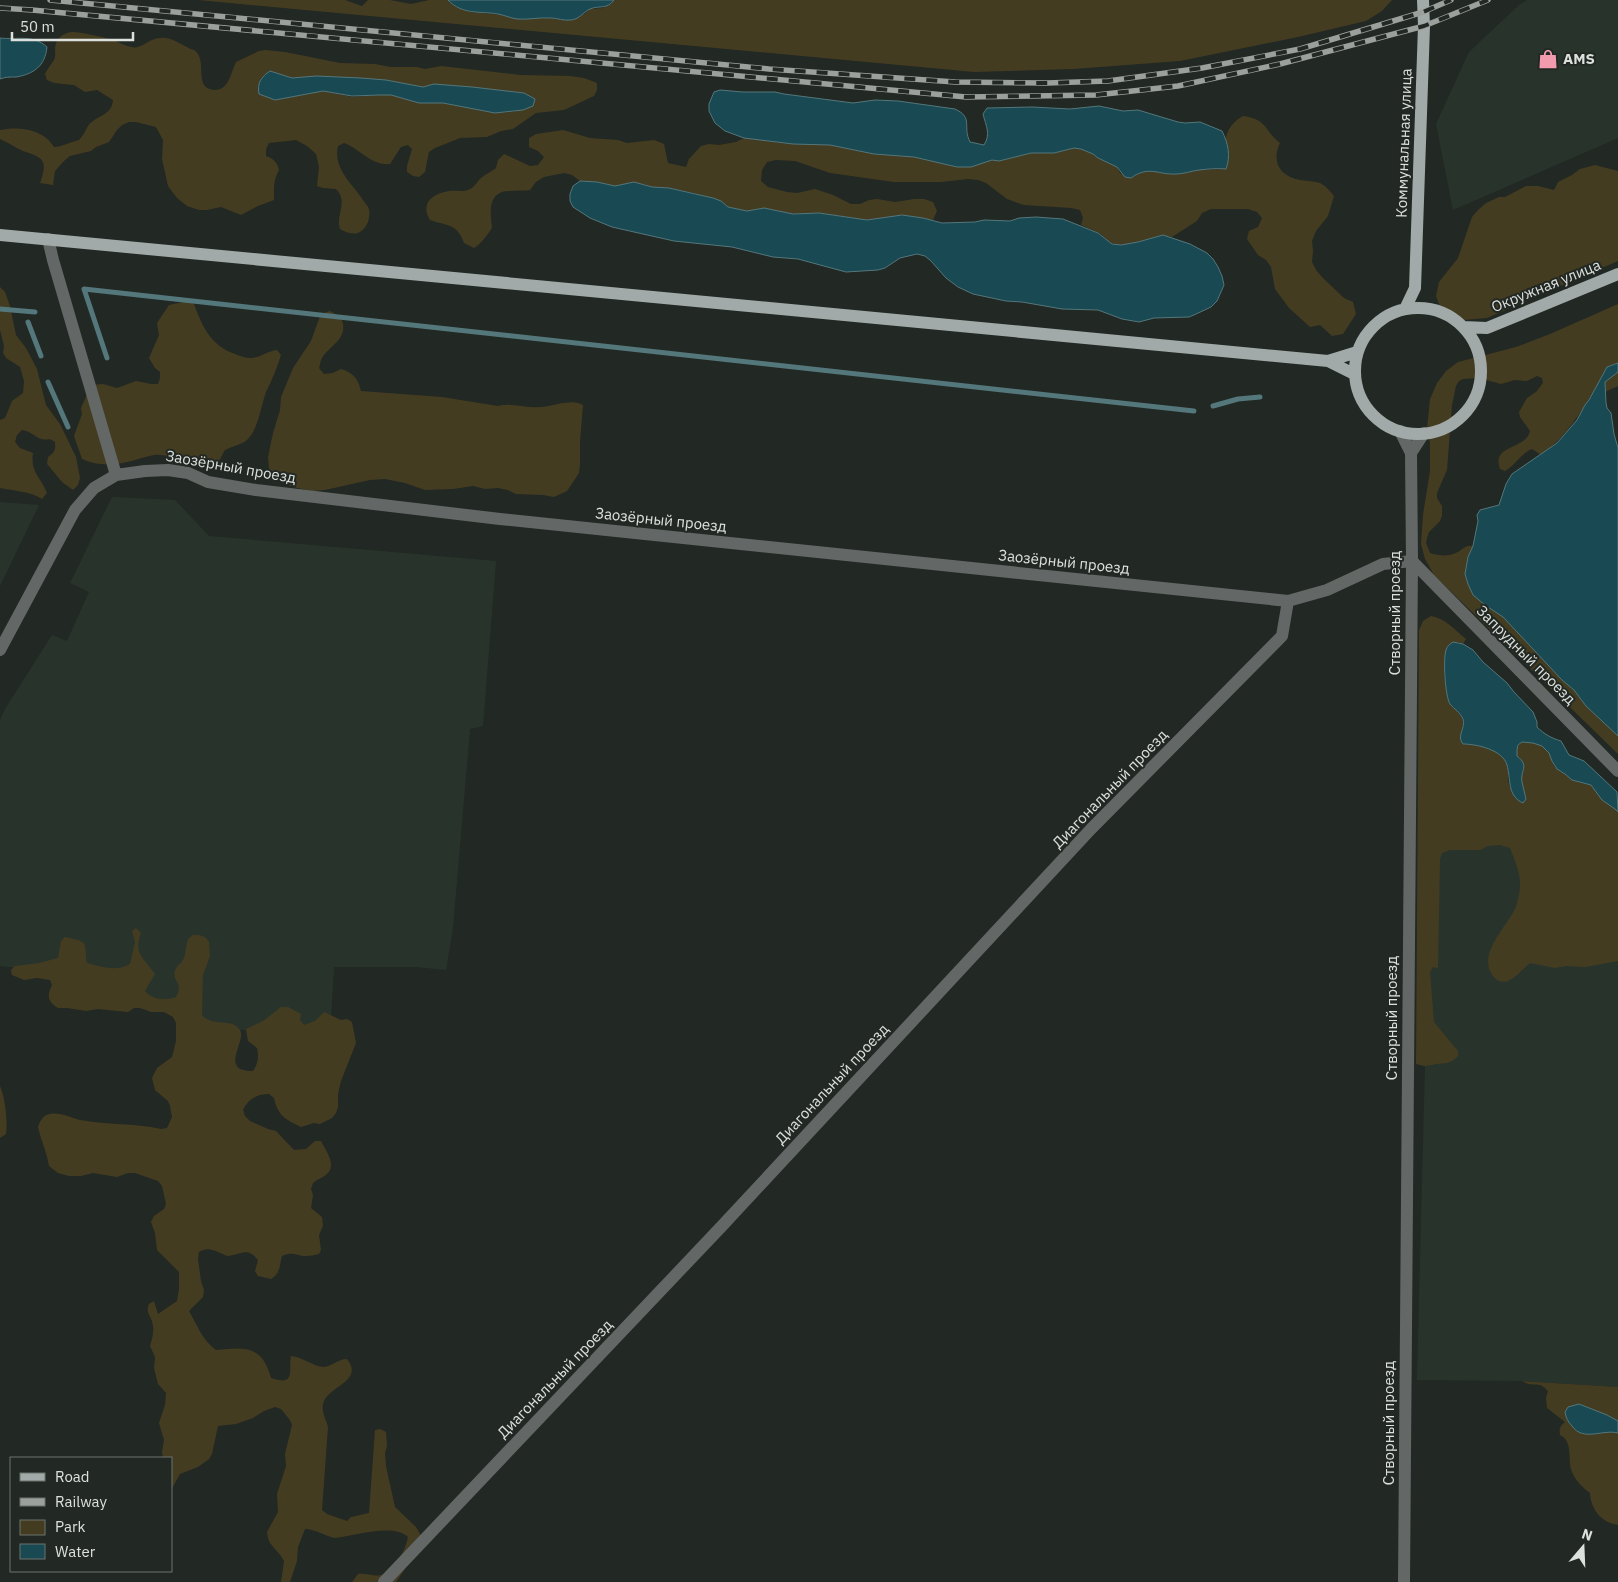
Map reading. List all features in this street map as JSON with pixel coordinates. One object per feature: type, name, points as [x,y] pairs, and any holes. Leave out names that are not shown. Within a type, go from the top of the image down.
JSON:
[{"type":"main road","name":"Коммунальная улица","points":[[1415,288],[1424,36],[1423,0]]},
{"type":"main road","points":[[0,235],[1328,362],[1354,374]]},
{"type":"main road","name":"Окружная улица","points":[[1487,328],[1618,274]]},
{"type":"main road","points":[[1415,288],[1428,309]]},
{"type":"main road","points":[[1405,309],[1415,288]]},
{"type":"main road","points":[[1405,309],[1428,309],[1443,312],[1463,327],[1473,340],[1480,358],[1481,379],[1475,398],[1463,415],[1447,427],[1424,434],[1407,433],[1387,426],[1370,413],[1359,394],[1354,374],[1357,352],[1367,333],[1382,318],[1405,309]]},
{"type":"main road","points":[[1463,327],[1487,328]]},
{"type":"main road","points":[[1475,346],[1487,328]]},
{"type":"main road","points":[[1328,362],[1357,352]]},
{"type":"street","points":[[48,239],[52,260],[116,475]]},
{"type":"street","points":[[1400,431],[1411,453],[1424,434]]},
{"type":"street","name":"Створный проезд","points":[[1404,1582],[1412,561],[1411,453]]},
{"type":"street","name":"Заозёрный проезд","points":[[0,650],[74,510],[94,488],[116,475],[145,471],[168,470],[188,473],[208,482],[256,490],[462,515],[1288,601],[1327,590],[1383,564],[1412,561]]},
{"type":"street","name":"Запрудный проезд","points":[[1412,561],[1618,771]]},
{"type":"street","name":"Диагональный проезд","points":[[384,1582],[721,1228],[1092,829],[1282,636],[1288,601]]},
{"type":"shaded area","points":[[1527,0],[1618,0],[1618,138],[1453,210],[1436,124],[1469,52],[1519,5]]},
{"type":"shaded area","points":[[112,497],[175,500],[209,536],[496,561],[483,726],[470,729],[453,928],[446,970],[415,967],[334,967],[330,1035],[190,1027],[174,1010],[120,1007],[122,979],[0,966],[0,720],[52,635],[67,641],[89,592],[70,583]]},
{"type":"shaded area","points":[[0,502],[39,505],[0,586]]},
{"type":"shaded area","points":[[1431,830],[1618,840],[1618,1387],[1522,1381],[1417,1380]]},
{"type":"green space","points":[[198,0],[345,0],[362,6],[368,0],[390,0],[411,4],[429,0],[448,0],[456,7],[470,12],[570,20],[590,9],[603,8],[614,0],[1392,0],[1382,11],[1366,21],[1180,61],[1074,69],[974,72]]},
{"type":"green space","points":[[76,32],[98,36],[134,47],[157,38],[166,38],[174,41],[194,50],[200,60],[204,84],[207,88],[214,90],[226,84],[236,62],[265,50],[340,63],[425,69],[441,66],[521,75],[570,76],[584,78],[597,83],[597,90],[594,96],[564,110],[536,113],[513,129],[501,131],[487,137],[460,138],[435,148],[429,152],[425,172],[419,177],[407,172],[412,149],[408,145],[401,147],[390,164],[371,160],[350,145],[344,143],[338,146],[338,162],[341,169],[368,206],[369,211],[366,227],[360,232],[353,234],[340,229],[339,219],[342,204],[340,194],[336,189],[317,186],[319,167],[316,154],[296,140],[269,143],[266,149],[266,156],[275,161],[279,170],[275,181],[274,200],[241,215],[221,207],[199,210],[187,206],[177,198],[168,186],[162,159],[163,140],[156,127],[136,122],[122,125],[109,142],[91,151],[70,156],[55,171],[53,185],[40,183],[44,165],[40,158],[0,139],[0,130],[15,128],[30,130],[44,136],[54,147],[60,146],[79,140],[91,122],[110,109],[113,100],[97,90],[85,92],[74,85],[54,83],[47,80],[45,74],[55,58],[57,41],[63,35]],"holes":[[[270,71],[292,78],[316,76],[386,80],[423,87],[434,84],[524,93],[528,108],[512,112],[495,113],[443,103],[419,103],[391,95],[352,97],[323,91],[275,100],[258,89],[261,78]]]},
{"type":"green space","points":[[1243,116],[1257,120],[1280,143],[1277,150],[1277,162],[1283,172],[1293,178],[1320,183],[1334,196],[1328,216],[1316,231],[1312,241],[1312,262],[1323,278],[1344,298],[1353,302],[1356,314],[1343,334],[1332,336],[1320,325],[1310,327],[1289,308],[1275,289],[1271,267],[1266,260],[1258,255],[1247,239],[1249,231],[1258,227],[1262,218],[1257,212],[1248,209],[1211,209],[1202,213],[1197,221],[1172,237],[1158,237],[1122,245],[1115,244],[1099,233],[1081,225],[1083,218],[1080,210],[1024,205],[1007,199],[986,183],[978,180],[894,182],[830,173],[795,161],[776,160],[767,162],[762,170],[761,181],[768,187],[797,193],[815,189],[851,204],[860,204],[877,199],[895,202],[924,199],[933,202],[937,211],[933,220],[902,215],[868,220],[819,213],[793,214],[764,208],[747,211],[728,207],[721,201],[694,193],[643,184],[615,186],[580,181],[572,175],[564,173],[544,177],[536,182],[530,190],[505,191],[497,194],[491,207],[492,228],[474,248],[464,243],[458,232],[451,226],[430,220],[426,209],[429,200],[437,194],[449,191],[466,191],[472,188],[496,168],[498,160],[504,154],[530,166],[538,165],[544,157],[538,151],[529,147],[529,138],[536,134],[563,130],[590,138],[618,140],[627,143],[654,140],[664,144],[668,163],[686,167],[689,159],[701,146],[709,144],[719,145],[736,142],[744,138],[752,138],[780,143],[830,145],[874,154],[914,157],[957,167],[992,160],[999,161],[1031,153],[1054,153],[1074,148],[1093,154],[1117,167],[1120,173],[1131,178],[1144,171],[1178,174],[1199,170],[1226,169],[1228,164],[1226,141],[1228,130]]},
{"type":"green space","points":[[1595,165],[1618,171],[1618,261],[1487,318],[1463,320],[1453,317],[1441,309],[1436,296],[1439,282],[1458,258],[1472,217],[1478,210],[1486,203],[1499,197],[1505,197],[1526,186],[1538,186],[1554,190],[1558,182],[1580,169]]},
{"type":"green space","points":[[0,287],[5,292],[10,306],[16,335],[26,348],[37,369],[46,405],[60,424],[76,457],[80,478],[78,485],[73,490],[62,482],[47,464],[48,457],[55,449],[55,442],[50,439],[38,438],[22,430],[17,435],[15,442],[20,448],[33,453],[33,465],[47,493],[42,499],[27,493],[0,488],[0,420],[5,418],[12,401],[23,393],[24,381],[20,367],[6,358],[3,353],[4,346],[0,330]]},
{"type":"green space","points":[[188,301],[194,304],[208,334],[220,346],[249,358],[277,350],[281,355],[251,436],[245,442],[225,450],[214,465],[204,467],[161,455],[115,464],[88,462],[82,459],[74,436],[82,414],[81,408],[91,385],[103,384],[117,388],[136,381],[158,384],[160,372],[149,358],[159,335],[157,323],[169,305]]},
{"type":"green space","points":[[1618,304],[1618,363],[1607,367],[1571,426],[1541,455],[1532,449],[1505,471],[1500,469],[1500,455],[1527,437],[1530,431],[1520,417],[1519,412],[1527,398],[1536,392],[1543,383],[1542,378],[1537,376],[1527,381],[1515,380],[1501,384],[1479,378],[1459,381],[1452,405],[1447,470],[1437,493],[1437,498],[1442,506],[1442,516],[1440,521],[1429,532],[1426,543],[1430,553],[1440,555],[1451,555],[1466,547],[1473,546],[1466,568],[1481,602],[1503,617],[1562,680],[1574,690],[1586,706],[1618,736],[1618,754],[1434,575],[1425,559],[1421,544],[1423,515],[1430,471],[1430,443],[1427,429],[1430,399],[1437,383],[1446,371],[1458,362],[1516,347]]},
{"type":"green space","points":[[330,311],[341,319],[343,330],[339,339],[324,355],[319,368],[324,374],[333,373],[341,369],[349,372],[357,380],[361,391],[442,397],[498,406],[535,407],[574,402],[583,405],[579,473],[567,491],[554,497],[516,494],[498,488],[485,489],[473,486],[425,490],[385,479],[312,491],[293,487],[276,478],[269,469],[268,457],[280,410],[281,397],[293,368],[311,341],[319,319],[324,313]]},
{"type":"green space","points":[[1618,372],[1618,386],[1605,392],[1605,382]]},
{"type":"green space","points":[[1431,616],[1445,622],[1466,639],[1463,644],[1458,642],[1447,653],[1444,661],[1449,699],[1463,722],[1460,738],[1463,744],[1482,746],[1500,754],[1507,764],[1508,782],[1515,798],[1526,799],[1522,783],[1523,766],[1517,756],[1518,748],[1522,742],[1542,746],[1549,753],[1554,766],[1581,783],[1591,785],[1602,800],[1618,812],[1618,961],[1586,967],[1566,966],[1555,968],[1530,963],[1513,979],[1503,982],[1498,980],[1493,976],[1489,968],[1488,959],[1494,942],[1514,911],[1520,888],[1519,873],[1510,848],[1500,845],[1488,846],[1480,850],[1450,850],[1442,853],[1440,859],[1438,968],[1433,967],[1430,972],[1434,1022],[1458,1051],[1458,1056],[1448,1063],[1422,1066],[1416,1064],[1419,630],[1423,621]]},
{"type":"green space","points":[[136,928],[141,933],[138,946],[139,951],[155,974],[145,991],[159,999],[176,997],[179,988],[175,978],[175,971],[184,958],[188,939],[193,935],[199,935],[205,937],[209,942],[210,956],[203,975],[202,1015],[211,1021],[232,1024],[240,1030],[241,1035],[235,1061],[237,1067],[243,1070],[253,1071],[258,1057],[257,1048],[248,1041],[246,1029],[263,1021],[281,1007],[288,1007],[301,1014],[300,1020],[304,1025],[315,1021],[324,1012],[341,1020],[347,1019],[352,1022],[356,1043],[341,1081],[338,1107],[332,1118],[320,1124],[314,1123],[301,1127],[280,1113],[274,1098],[269,1094],[253,1098],[243,1110],[245,1116],[250,1121],[276,1131],[294,1150],[306,1149],[315,1141],[321,1141],[330,1158],[330,1170],[313,1183],[311,1189],[313,1195],[311,1208],[322,1217],[323,1226],[319,1235],[321,1250],[319,1254],[306,1256],[289,1254],[282,1256],[278,1272],[271,1279],[258,1276],[255,1271],[258,1260],[248,1252],[228,1256],[210,1249],[203,1250],[199,1252],[198,1259],[204,1290],[203,1297],[189,1311],[211,1346],[216,1350],[236,1348],[251,1350],[263,1359],[271,1378],[285,1380],[288,1378],[290,1375],[291,1356],[323,1367],[347,1359],[352,1372],[349,1378],[328,1396],[323,1404],[328,1427],[322,1510],[327,1514],[347,1521],[351,1517],[369,1513],[375,1430],[380,1429],[386,1432],[386,1466],[395,1507],[416,1527],[421,1540],[396,1582],[352,1582],[358,1574],[379,1575],[391,1569],[402,1554],[408,1537],[393,1531],[383,1531],[335,1538],[305,1529],[298,1547],[297,1561],[290,1582],[281,1582],[284,1561],[270,1543],[267,1532],[278,1512],[277,1494],[286,1466],[285,1454],[292,1425],[281,1409],[275,1407],[236,1424],[218,1426],[212,1454],[209,1459],[198,1467],[180,1474],[172,1488],[172,1457],[163,1457],[164,1440],[159,1423],[165,1405],[166,1393],[158,1384],[154,1368],[155,1357],[150,1346],[153,1326],[148,1313],[149,1304],[154,1301],[158,1314],[177,1301],[179,1289],[179,1272],[157,1250],[155,1233],[151,1222],[154,1216],[164,1209],[166,1204],[162,1186],[158,1181],[135,1173],[128,1173],[117,1177],[93,1173],[69,1176],[58,1173],[49,1166],[38,1127],[44,1117],[62,1114],[90,1122],[167,1128],[172,1117],[170,1106],[168,1101],[155,1090],[152,1078],[157,1068],[172,1057],[176,1041],[176,1023],[173,1017],[164,1012],[151,1012],[140,1008],[134,1008],[128,1012],[58,1008],[49,998],[52,985],[50,980],[37,978],[24,980],[12,975],[11,970],[15,966],[58,958],[61,941],[65,937],[84,943],[87,963],[109,968],[120,968],[130,964],[135,942],[132,931]]},
{"type":"green space","points":[[0,1086],[5,1103],[7,1123],[6,1134],[0,1138]]},
{"type":"green space","points":[[1522,1381],[1618,1387],[1618,1525],[1607,1521],[1598,1514],[1592,1505],[1590,1493],[1573,1475],[1569,1447],[1560,1435],[1560,1428],[1565,1422],[1547,1408],[1546,1398],[1548,1391],[1541,1385],[1528,1384]]},
{"type":"water","points":[[448,0],[614,0],[609,5],[590,9],[576,19],[568,20],[553,18],[517,19],[498,14],[472,12],[453,5]]},
{"type":"water","points":[[0,38],[36,40],[47,47],[44,59],[38,68],[28,74],[0,79]]},
{"type":"water","points":[[270,71],[292,78],[316,76],[361,78],[386,80],[423,87],[434,84],[472,87],[524,93],[535,99],[533,106],[523,110],[495,113],[443,103],[419,103],[391,95],[352,96],[323,91],[275,100],[259,94],[260,81]]},
{"type":"water","points":[[720,90],[775,92],[853,103],[875,100],[898,101],[955,109],[961,112],[966,119],[970,142],[984,145],[988,134],[983,114],[987,108],[1032,107],[1070,109],[1099,106],[1123,111],[1138,110],[1178,122],[1200,122],[1222,131],[1229,154],[1226,169],[1196,170],[1182,174],[1148,171],[1131,178],[1125,177],[1117,167],[1093,154],[1074,148],[1054,153],[1031,153],[999,161],[992,160],[971,167],[957,167],[914,157],[874,154],[830,145],[793,144],[744,138],[725,131],[715,123],[709,111],[709,104],[714,92]]},
{"type":"water","points":[[580,181],[615,186],[634,182],[652,187],[669,188],[713,198],[721,201],[728,207],[747,211],[764,208],[793,214],[819,213],[867,220],[902,215],[942,223],[984,220],[1010,221],[1019,218],[1036,217],[1063,219],[1098,233],[1112,244],[1121,245],[1163,235],[1190,244],[1207,253],[1218,267],[1224,285],[1217,301],[1211,307],[1196,314],[1189,317],[1154,318],[1139,322],[1122,319],[1098,310],[1062,309],[1006,301],[973,294],[958,287],[946,278],[925,256],[917,254],[900,258],[885,268],[878,270],[846,272],[798,259],[773,257],[732,247],[674,241],[612,227],[590,218],[573,207],[570,201],[570,194],[573,186]]},
{"type":"water","points":[[1618,363],[1618,372],[1605,382],[1606,403],[1611,413],[1618,448],[1618,736],[1586,706],[1574,690],[1562,680],[1503,617],[1473,595],[1465,574],[1468,557],[1473,546],[1478,521],[1477,515],[1480,510],[1499,505],[1506,484],[1512,474],[1557,443],[1577,420],[1607,367]]},
{"type":"water","points":[[1453,642],[1463,644],[1473,650],[1533,712],[1537,727],[1542,732],[1561,741],[1569,755],[1584,761],[1617,792],[1618,812],[1602,800],[1591,785],[1572,780],[1557,769],[1549,753],[1542,746],[1522,742],[1518,745],[1517,756],[1524,765],[1522,782],[1526,799],[1523,803],[1512,792],[1507,765],[1500,755],[1489,749],[1463,744],[1460,738],[1464,722],[1459,712],[1448,700],[1446,686],[1445,655],[1447,647]]},
{"type":"water","points":[[1579,1404],[1618,1421],[1618,1433],[1587,1434],[1577,1431],[1568,1421],[1565,1412],[1568,1407]]},
{"type":"waterway","points":[[107,358],[84,289],[1194,411]]},
{"type":"waterway","points":[[0,309],[35,312]]},
{"type":"waterway","points":[[28,322],[41,356]]},
{"type":"waterway","points":[[48,382],[68,427]]},
{"type":"waterway","points":[[1213,406],[1238,399],[1260,397]]},
{"type":"railway","points":[[50,0],[769,69],[955,82],[1047,83],[1108,81],[1202,68],[1300,49],[1423,12],[1451,0]]},
{"type":"railway","points":[[0,8],[966,97],[1096,95],[1178,86],[1280,64],[1424,26],[1488,0]]},
{"type":"place","name":"AMS","points":[[1548,59]]}]
